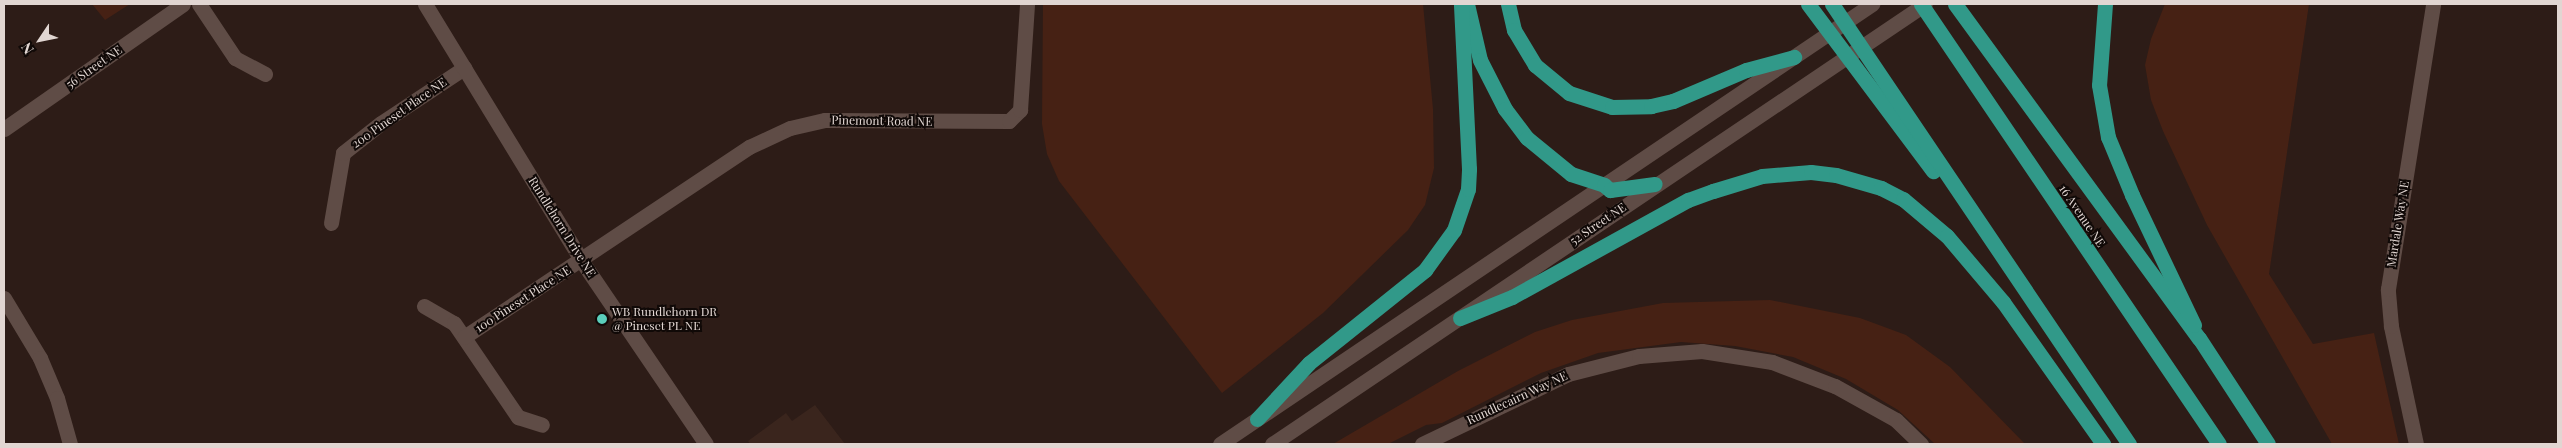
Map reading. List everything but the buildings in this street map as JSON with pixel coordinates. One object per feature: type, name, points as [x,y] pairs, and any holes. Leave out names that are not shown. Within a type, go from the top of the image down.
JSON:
[{"type":"highway","points":[[1257,419],[1309,364],[1425,270],[1454,230],[1468,189],[1469,169],[1461,4]]},
{"type":"highway","points":[[1467,4],[1480,60],[1515,124],[1557,165],[1571,174],[1604,185],[1610,190],[1628,190],[1655,184]]},
{"type":"highway","points":[[1508,4],[1514,30],[1535,65],[1569,93],[1612,107],[1651,106],[1673,101],[1746,70],[1794,58]]},
{"type":"highway","points":[[1808,4],[2048,325]]},
{"type":"highway","points":[[1832,4],[2129,444]]},
{"type":"highway","name":"16 Avenue NE","points":[[1921,4],[2220,444]]},
{"type":"highway","points":[[1955,4],[2199,338],[2268,444]]},
{"type":"highway","points":[[2105,4],[2099,85],[2108,137],[2132,195],[2187,306],[2199,338]]},
{"type":"highway","points":[[1460,318],[1512,297],[1688,200],[1713,190],[1762,176],[1812,172],[1836,175],[1881,188],[1903,199],[1947,236],[2003,302],[2103,444]]},
{"type":"street","points":[[199,4],[235,58],[265,74]]},
{"type":"street","name":"Rundlehorn Drive NE","points":[[425,4],[581,260],[706,444]]},
{"type":"street","name":"Pinemont Road NE","points":[[581,260],[749,147],[790,128],[825,120],[1009,122],[1020,110],[1027,4]]},
{"type":"street","points":[[1220,444],[1872,4]]},
{"type":"street","name":"52 Street NE","points":[[1272,444],[1655,184],[1925,4]]},
{"type":"street","name":"Mardale Way NE","points":[[2416,444],[2391,326],[2388,289],[2433,4]]},
{"type":"street","name":"56 Street NE","points":[[4,129],[177,5]]},
{"type":"street","name":"200 Pineset Place NE","points":[[331,222],[343,153],[380,123],[464,68]]},
{"type":"street","name":"100 Pineset Place NE","points":[[464,337],[581,260]]},
{"type":"street","points":[[4,298],[40,358],[57,398],[70,444]]},
{"type":"street","name":"100 Pineset Place NE","points":[[424,306],[454,323],[518,417],[542,425]]},
{"type":"street","name":"Rundlecairn Way NE","points":[[1422,444],[1568,374],[1639,356],[1702,351],[1772,362],[1835,386],[1896,420],[1921,444]]},
{"type":"shaded area","points":[[92,4],[130,4],[105,20]]},
{"type":"shaded area","points":[[1043,4],[1423,4],[1433,109],[1434,168],[1425,205],[1408,230],[1323,313],[1222,393],[1059,181],[1047,154],[1042,124]]},
{"type":"shaded area","points":[[2165,4],[2309,4],[2269,274],[2313,344],[2374,333],[2399,444],[2332,444],[2207,225],[2163,131],[2151,100],[2145,65],[2151,39]]},
{"type":"shaded area","points":[[1770,300],[1860,318],[1906,335],[1950,367],[2025,444],[1935,444],[1898,410],[1846,379],[1793,357],[1735,346],[1681,342],[1598,353],[1541,373],[1442,423],[1426,425],[1388,444],[1333,444],[1458,371],[1535,332],[1572,320],[1663,303]]},
{"type":"shaded area","points":[[815,405],[845,444],[750,444],[748,441],[786,413],[792,421]]},
{"type":"place","name":"WB Rundlehorn DR @ Pineset PL NE","points":[[602,319]]}]
